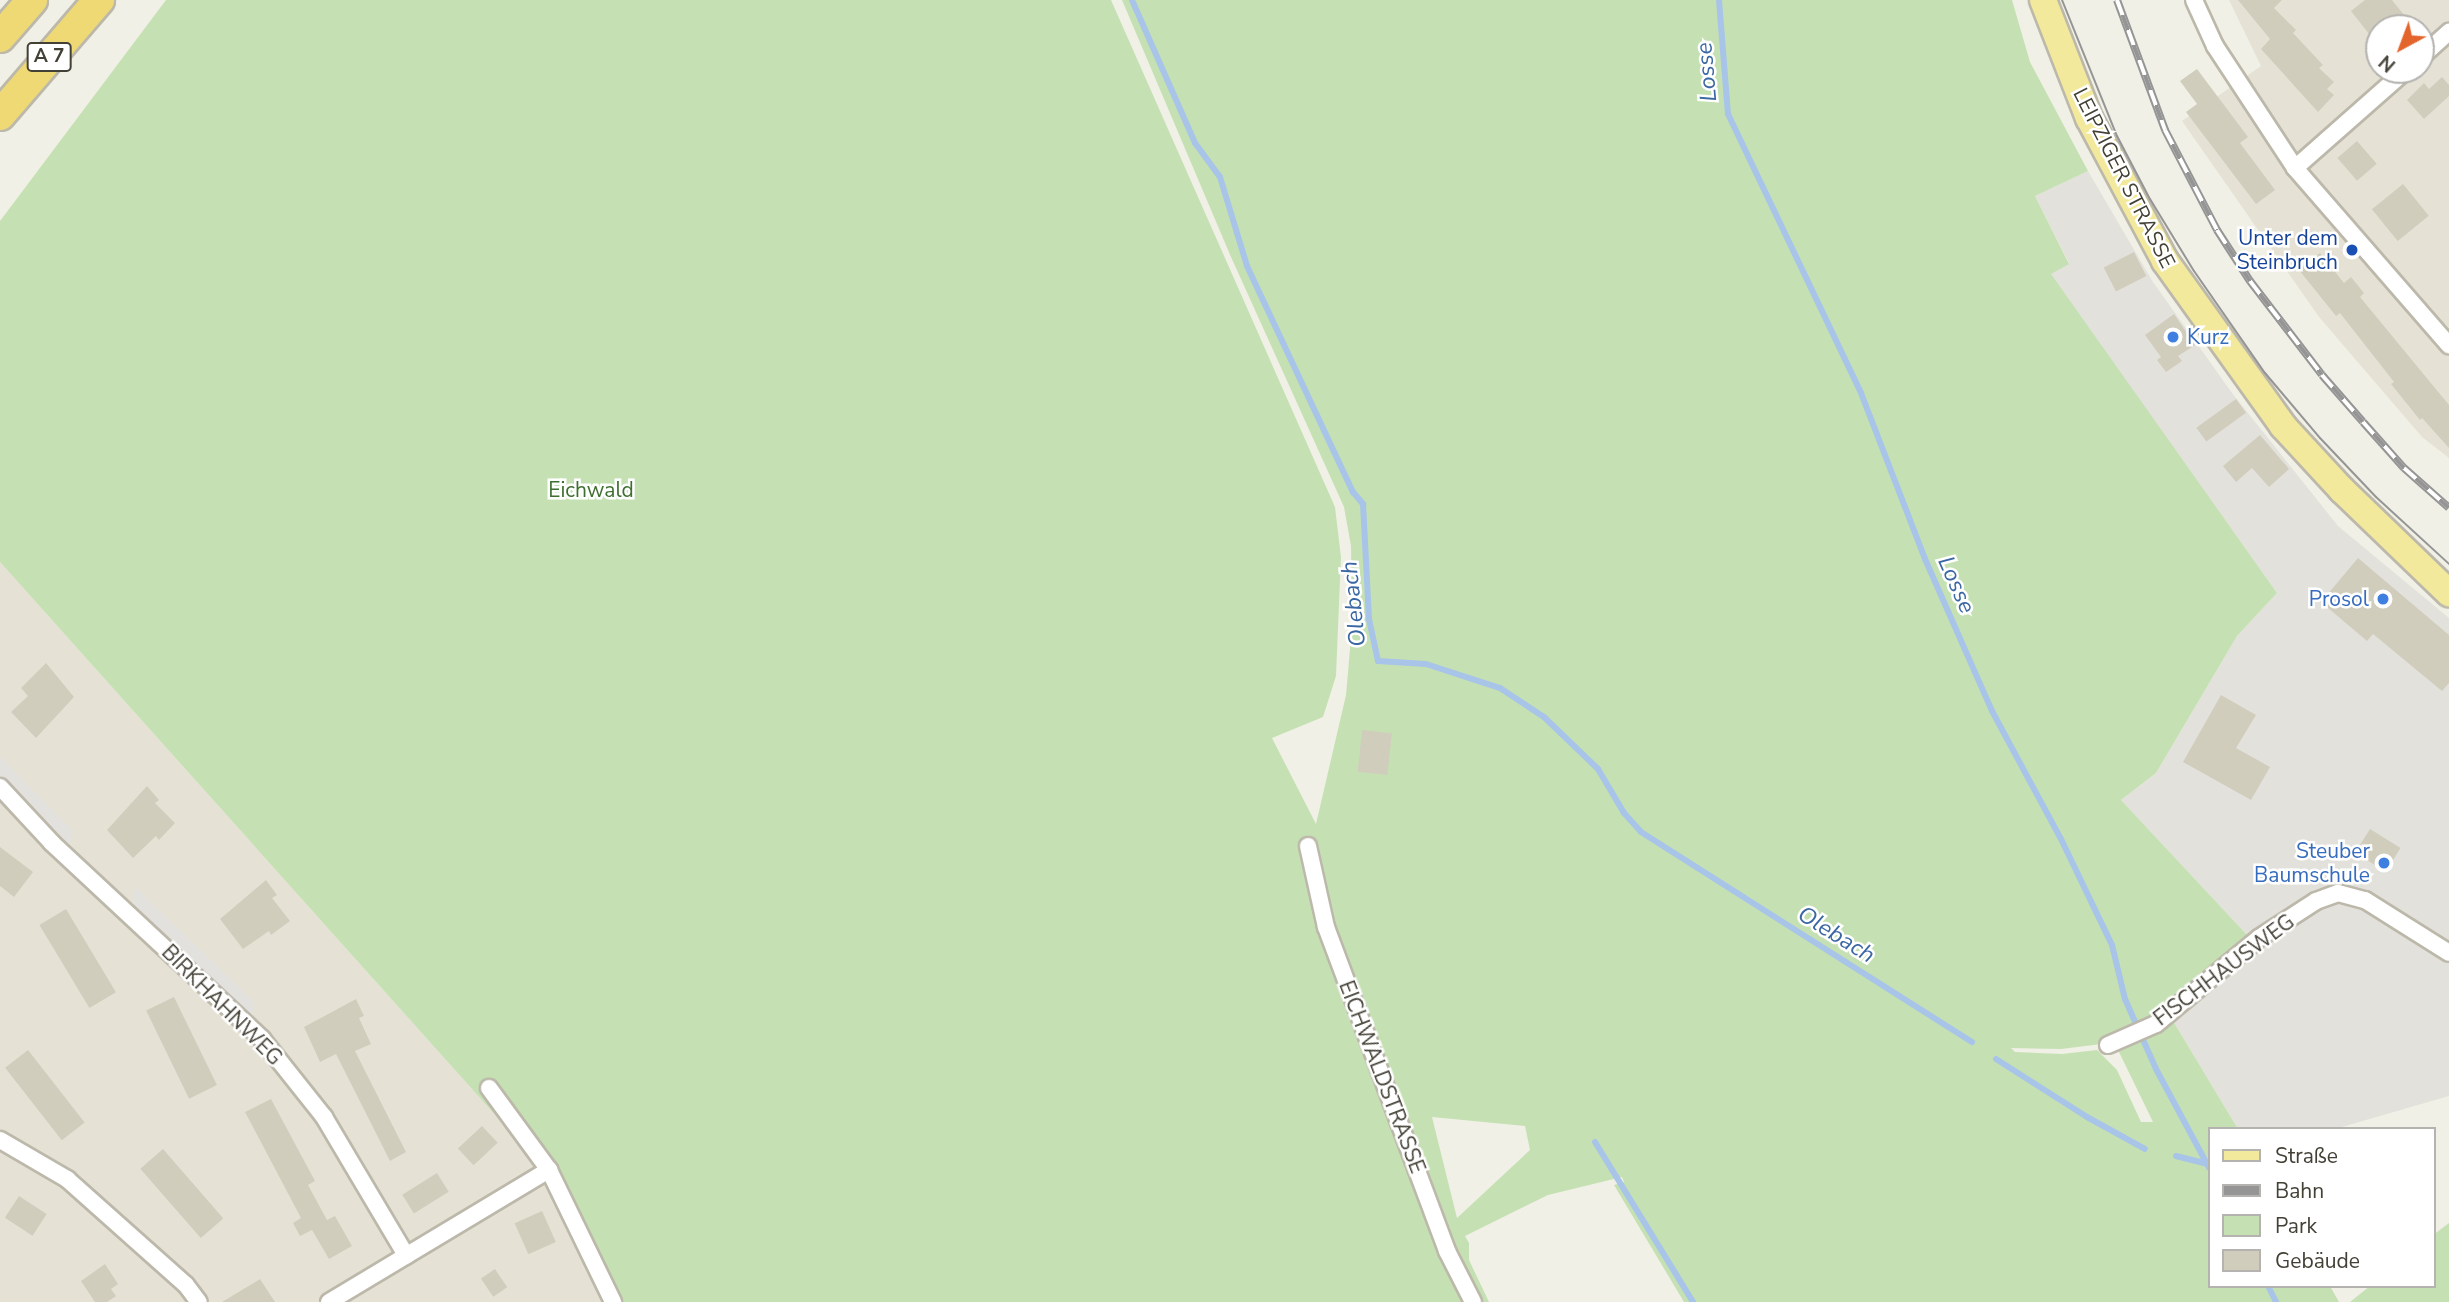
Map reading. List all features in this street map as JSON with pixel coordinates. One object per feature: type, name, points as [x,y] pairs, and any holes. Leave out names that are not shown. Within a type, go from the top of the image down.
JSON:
[{"type":"highway","name":"A 7","points":[[0,37],[33,0]]},
{"type":"highway","name":"A 7","points":[[0,115],[99,0]]},
{"type":"main road","name":"LEIPZIGER STRASSE","points":[[2043,0],[2089,118],[2165,261],[2283,426],[2342,490],[2449,593]]},
{"type":"street","points":[[2194,0],[2215,46],[2295,168],[2449,345]]},
{"type":"street","points":[[2435,44],[2449,32]]},
{"type":"street","points":[[2295,168],[2390,84]]},
{"type":"street","name":"BIRKHAHNWEG","points":[[0,787],[52,843],[262,1039],[324,1117],[406,1255]]},
{"type":"street","name":"EICHWALDSTRASSE","points":[[1307,846],[1326,927],[1447,1251],[1473,1302]]},
{"type":"street","name":"FISCHHAUSWEG","points":[[2108,1045],[2155,1024],[2259,939],[2316,901],[2338,893],[2365,900],[2449,953]]},
{"type":"street","points":[[489,1088],[549,1170],[612,1302]]},
{"type":"street","points":[[0,1140],[67,1179],[186,1285],[199,1302]]},
{"type":"street","points":[[329,1302],[549,1170]]},
{"type":"shaded area","points":[[2229,0],[2449,0],[2449,458],[2422,437],[2319,317],[2182,121],[2261,66]]},
{"type":"shaded area","points":[[2088,171],[2153,282],[2232,393],[2338,526],[2449,618],[2449,1096],[2342,1127],[2237,1127],[2164,1006],[2248,936],[2121,800],[2156,773],[2237,636],[2277,593],[2050,274],[2069,263],[2035,196]]},
{"type":"shaded area","points":[[0,562],[540,1165],[607,1302],[0,1302]]},
{"type":"shaded area","points":[[0,757],[73,831],[69,849],[0,778]]},
{"type":"shaded area","points":[[135,887],[254,1002],[251,1021],[132,904]]},
{"type":"green space","name":"Eichwald","points":[[166,0],[1111,0],[1335,507],[1341,557],[1336,676],[1323,717],[1272,738],[1316,824],[1346,695],[1352,626],[1351,546],[1344,507],[1231,257],[1122,0],[2012,0],[2030,62],[2088,171],[2035,196],[2069,264],[2051,274],[2277,593],[2237,636],[2156,773],[2121,800],[2248,936],[2164,1006],[2237,1127],[2208,1127],[2208,1288],[2331,1288],[2339,1302],[1684,1302],[1614,1185],[1624,1182],[1622,1177],[1548,1195],[1465,1236],[1469,1243],[1469,1260],[1489,1302],[607,1302],[540,1165],[0,562],[0,221]],"holes":[[[2102,1044],[2119,1052],[2153,1122],[2141,1122],[2117,1070],[2097,1050],[2062,1054],[2015,1052],[2011,1048],[2061,1049]],[[1432,1117],[1525,1126],[1530,1150],[1457,1218]]]},
{"type":"green space","points":[[2449,1223],[2449,1302],[2350,1302],[2368,1288],[2435,1288],[2435,1234]]},
{"type":"building","points":[[2238,0],[2282,0],[2274,8],[2296,30],[2293,33],[2323,65],[2319,68],[2334,82],[2327,89],[2334,95],[2318,112],[2261,49],[2270,39]]},
{"type":"building","points":[[2365,0],[2392,0],[2403,14],[2365,14],[2365,29],[2351,11]]},
{"type":"building","points":[[2197,69],[2248,137],[2240,143],[2275,190],[2256,204],[2186,112],[2197,104],[2180,81]]},
{"type":"building","points":[[2442,77],[2449,85],[2449,96],[2424,119],[2407,100],[2423,84],[2429,89]]},
{"type":"building","points":[[2357,141],[2377,164],[2357,181],[2337,158]]},
{"type":"building","points":[[2403,184],[2429,216],[2398,241],[2372,209]]},
{"type":"building","points":[[2134,252],[2146,276],[2116,291],[2104,267]]},
{"type":"building","points":[[2320,253],[2344,283],[2351,277],[2364,293],[2360,297],[2449,405],[2449,448],[2422,418],[2420,420],[2340,313],[2336,316],[2299,270]]},
{"type":"building","points":[[2174,314],[2195,345],[2178,356],[2182,361],[2166,372],[2157,360],[2161,357],[2145,335]]},
{"type":"building","points":[[2236,399],[2246,413],[2206,442],[2196,428]]},
{"type":"building","points":[[2260,435],[2289,469],[2269,487],[2252,468],[2236,482],[2223,466]]},
{"type":"building","points":[[2358,558],[2449,635],[2449,683],[2442,691],[2373,634],[2367,641],[2321,602]]},
{"type":"building","points":[[46,663],[74,697],[36,738],[11,712],[28,696],[21,688]]},
{"type":"building","points":[[2221,695],[2256,715],[2236,748],[2270,767],[2251,800],[2183,762]]},
{"type":"building","points":[[1362,730],[1392,733],[1387,775],[1358,772]]},
{"type":"building","points":[[147,786],[159,800],[155,803],[175,823],[159,840],[156,836],[133,858],[107,830]]},
{"type":"building","points":[[2370,829],[2401,848],[2386,872],[2355,853]]},
{"type":"building","points":[[0,847],[33,872],[14,897],[0,886]]},
{"type":"building","points":[[266,880],[277,895],[272,898],[290,921],[271,935],[269,931],[243,949],[220,919]]},
{"type":"building","points":[[66,909],[116,992],[89,1008],[39,925]]},
{"type":"building","points":[[174,997],[217,1085],[189,1099],[146,1011]]},
{"type":"building","points":[[356,999],[364,1016],[359,1018],[371,1044],[355,1051],[406,1152],[390,1161],[336,1054],[320,1062],[304,1027]]},
{"type":"building","points":[[28,1050],[85,1122],[62,1140],[5,1068]]},
{"type":"building","points":[[271,1099],[315,1181],[308,1185],[327,1220],[335,1216],[352,1246],[329,1259],[312,1230],[300,1236],[293,1223],[301,1218],[245,1112]]},
{"type":"building","points":[[482,1126],[498,1143],[474,1165],[458,1149]]},
{"type":"building","points":[[163,1149],[223,1218],[201,1238],[140,1169]]},
{"type":"building","points":[[437,1173],[449,1192],[414,1213],[402,1195]]},
{"type":"building","points":[[19,1196],[47,1214],[33,1236],[5,1218]]},
{"type":"building","points":[[542,1211],[556,1242],[528,1254],[515,1223]]},
{"type":"building","points":[[105,1264],[118,1284],[111,1289],[116,1296],[107,1302],[95,1302],[81,1281]]},
{"type":"building","points":[[495,1269],[507,1287],[493,1297],[481,1279]]},
{"type":"building","points":[[260,1279],[275,1302],[222,1302]]},
{"type":"waterway","name":"Olebach","points":[[1132,0],[1195,143],[1220,177],[1247,266],[1353,492],[1363,504],[1369,619],[1378,661],[1426,664],[1500,688],[1544,717],[1598,769],[1624,813],[1641,832],[1972,1042]]},
{"type":"waterway","name":"Losse","points":[[1719,0],[1728,114],[1861,393],[1925,559],[1992,711],[2061,839],[2112,945],[2125,999],[2156,1069],[2208,1166]]},
{"type":"waterway","name":"Olebach","points":[[1996,1059],[2087,1117],[2145,1149]]},
{"type":"waterway","points":[[1595,1142],[1693,1302]]},
{"type":"waterway","name":"Olebach","points":[[2176,1156],[2207,1164]]},
{"type":"waterway","name":"Losse","points":[[2269,1288],[2276,1302]]},
{"type":"tram line","points":[[2062,0],[2117,136],[2150,199],[2194,271],[2265,373],[2320,438],[2376,497],[2449,564]]},
{"type":"railway","points":[[2117,0],[2165,130],[2217,230],[2250,281],[2322,375],[2363,422],[2404,468],[2449,508]]},
{"type":"place","name":"Unter dem Steinbruch","points":[[2352,250]]},
{"type":"place","name":"Kurz","points":[[2173,337]]},
{"type":"place","name":"Prosol","points":[[2383,599]]},
{"type":"place","name":"Steuber Baumschule","points":[[2384,863]]}]
